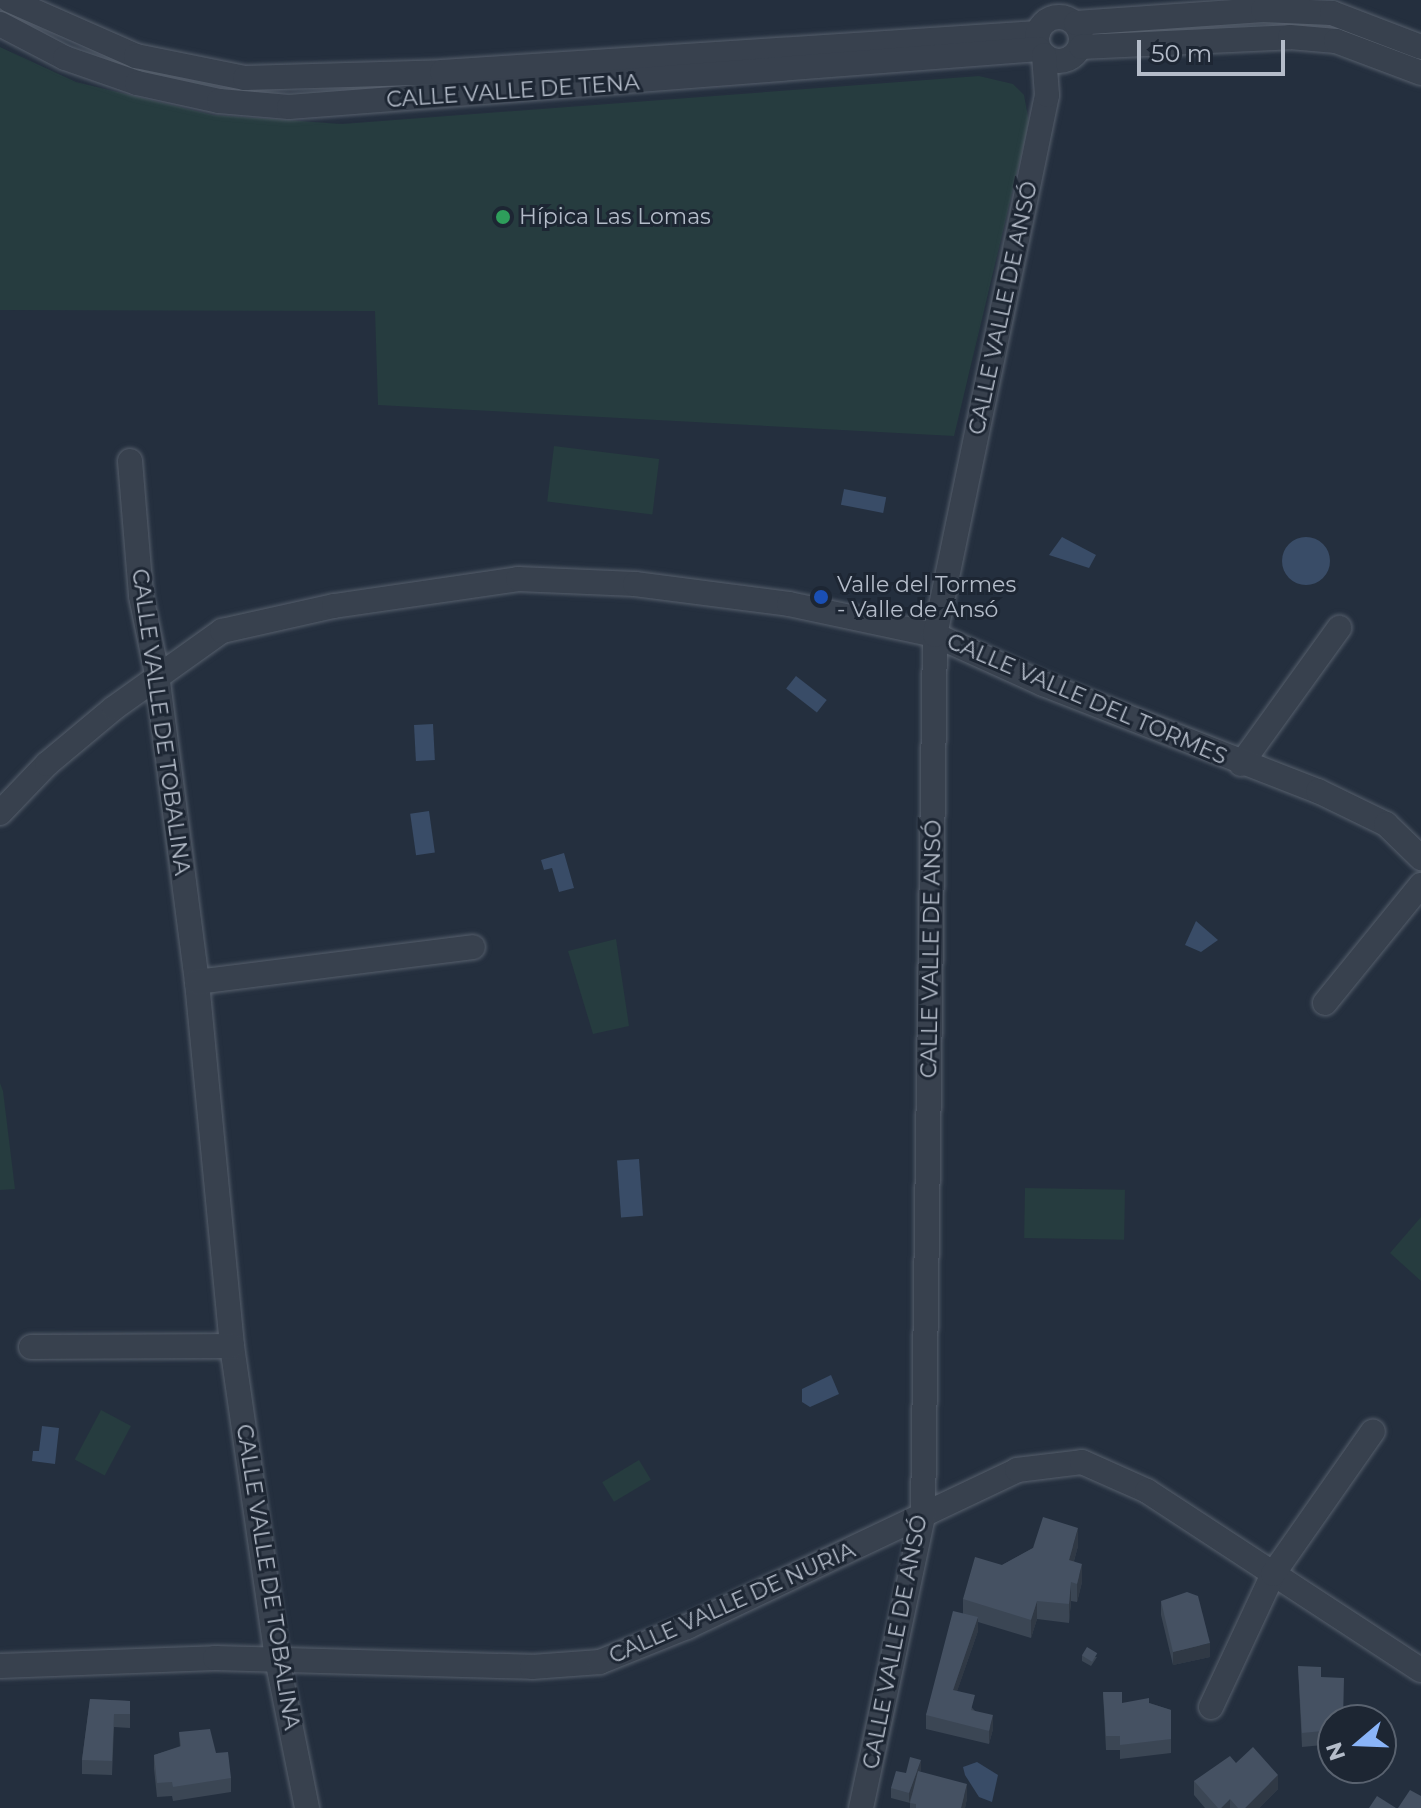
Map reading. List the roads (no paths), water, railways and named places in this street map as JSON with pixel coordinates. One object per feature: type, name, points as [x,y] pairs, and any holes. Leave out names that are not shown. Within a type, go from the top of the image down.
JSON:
[{"type":"street","name":"CALLE VALLE DE TENA","points":[[9,0],[136,56],[245,78],[442,72],[1061,30],[1336,41],[1421,73]]},
{"type":"street","name":"CALLE VALLE DE TENA","points":[[0,24],[65,58],[137,83],[219,101],[289,107],[1263,10],[1332,13],[1421,47]]},
{"type":"street","name":"CALLE VALLE DE ANSÓ","points":[[861,1808],[923,1516],[935,635],[1061,30]]},
{"type":"street","name":"CALLE VALLE DE TOBALINA","points":[[130,461],[141,596],[157,674],[197,982],[232,1346],[278,1664],[307,1808]]},
{"type":"street","name":"CALLE VALLE DEL TORMES","points":[[0,813],[47,764],[157,674],[222,631],[334,606],[518,579],[635,584],[789,604],[935,635],[1241,764],[1318,791],[1386,824],[1421,858]]},
{"type":"street","name":"CALLE VALLE DEL TORMES","points":[[1241,764],[1339,628]]},
{"type":"street","points":[[1325,1003],[1421,885]]},
{"type":"street","points":[[197,982],[473,947]]},
{"type":"street","points":[[31,1347],[232,1346]]},
{"type":"street","points":[[1211,1707],[1273,1574],[1373,1431]]},
{"type":"street","name":"CALLE VALLE DE NURIA","points":[[0,1666],[215,1658],[278,1664],[532,1667],[600,1662],[687,1627],[1017,1470],[1082,1462],[1147,1491],[1421,1670]]},
{"type":"water","points":[[844,489],[886,497],[883,513],[841,505]]},
{"type":"water","points":[[1062,537],[1096,555],[1089,568],[1049,555]]},
{"type":"water","points":[[1306,537],[1323,544],[1330,561],[1323,578],[1306,585],[1289,578],[1282,561],[1289,544]]},
{"type":"water","points":[[796,676],[827,700],[817,713],[786,689]]},
{"type":"water","points":[[433,724],[435,760],[416,761],[414,725]]},
{"type":"water","points":[[429,811],[435,853],[416,855],[410,814]]},
{"type":"water","points":[[564,853],[574,888],[559,892],[552,868],[544,870],[541,860]]},
{"type":"water","points":[[1196,921],[1218,940],[1201,952],[1185,945]]},
{"type":"water","points":[[639,1159],[643,1216],[621,1217],[617,1161]]},
{"type":"water","points":[[831,1375],[839,1394],[810,1407],[802,1402],[802,1389]]},
{"type":"water","points":[[42,1426],[59,1428],[55,1464],[32,1461],[33,1451],[39,1451]]},
{"type":"water","points":[[977,1762],[998,1775],[992,1802],[979,1797],[965,1775],[963,1767]]},
{"type":"place","name":"Hípica Las Lomas","points":[[503,217]]},
{"type":"place","name":"Valle del Tormes - Valle de Ansó","points":[[821,597]]}]
